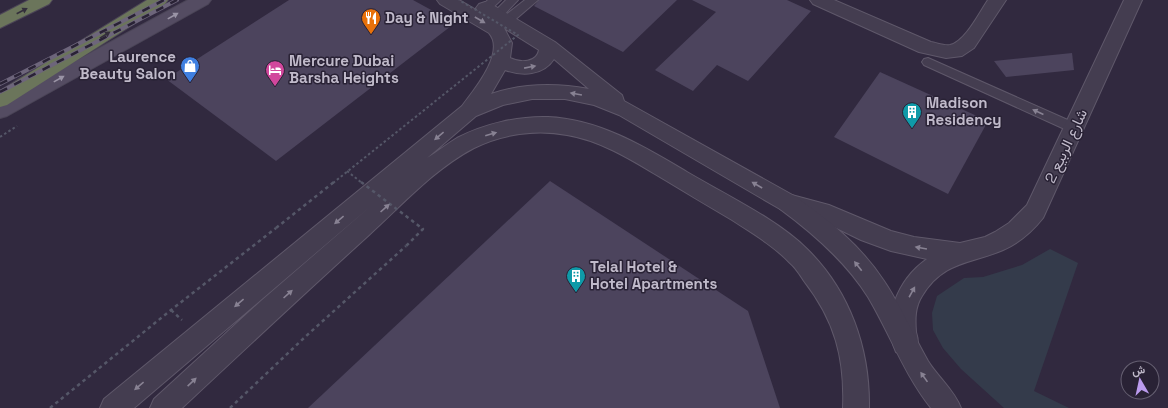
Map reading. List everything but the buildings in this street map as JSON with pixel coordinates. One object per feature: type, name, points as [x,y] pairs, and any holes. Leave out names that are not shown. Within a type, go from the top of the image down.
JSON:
[{"type":"highway","points":[[0,22],[43,0]]},
{"type":"highway","points":[[0,100],[159,0]]},
{"type":"main road","points":[[0,111],[202,0]]},
{"type":"street","points":[[112,408],[469,111],[487,85],[500,60],[503,52],[503,43],[501,36],[495,29],[446,0]]},
{"type":"street","points":[[819,0],[926,47],[946,52],[955,51],[968,44],[997,0]]},
{"type":"street","name":"شارع الربيع 2","points":[[904,344],[903,318],[909,295],[922,276],[939,262],[960,253],[995,243],[1022,227],[1040,202],[1133,0]]},
{"type":"street","points":[[491,9],[549,46],[626,110]]},
{"type":"street","points":[[500,60],[507,65],[516,68],[527,68],[544,60],[549,54],[549,46]]},
{"type":"street","points":[[469,111],[499,99],[532,92],[565,92],[597,98],[626,110],[788,203],[812,220],[834,239],[855,262],[874,287],[890,314],[917,367],[948,408]]},
{"type":"street","points":[[163,408],[270,309],[432,166],[457,148],[486,135],[517,127],[548,125],[580,129],[609,139],[632,150],[746,218],[771,234],[799,256],[822,284],[841,317],[853,353],[857,391],[856,408]]},
{"type":"street","name":"شارع الربيع 2","points":[[788,203],[829,214],[869,233],[892,241],[929,250],[960,253]]},
{"type":"lane","points":[[491,9],[512,0]]},
{"type":"lane","points":[[491,9],[532,0]]},
{"type":"lane","points":[[928,62],[1074,128]]},
{"type":"path","points":[[50,408],[171,310],[518,35],[459,0]]},
{"type":"path","points":[[230,408],[304,337],[423,229],[347,171]]},
{"type":"shaded area","points":[[1050,249],[1078,263],[1034,391],[1069,408],[1004,408],[961,369],[943,348],[933,330],[932,313],[937,296],[964,278],[983,277],[1022,265]]},
{"type":"railway","points":[[0,84],[164,0]]},
{"type":"railway","points":[[0,92],[177,0]]},
{"type":"place","name":"Day & Night","points":[[371,35]]},
{"type":"place","name":"Laurence Beauty Salon","points":[[190,83]]},
{"type":"place","name":"Mercure Dubai Barsha Heights","points":[[275,87]]},
{"type":"place","name":"Madison Residency","points":[[912,129]]},
{"type":"place","name":"Telal Hotel & Hotel Apartments","points":[[576,293]]}]
